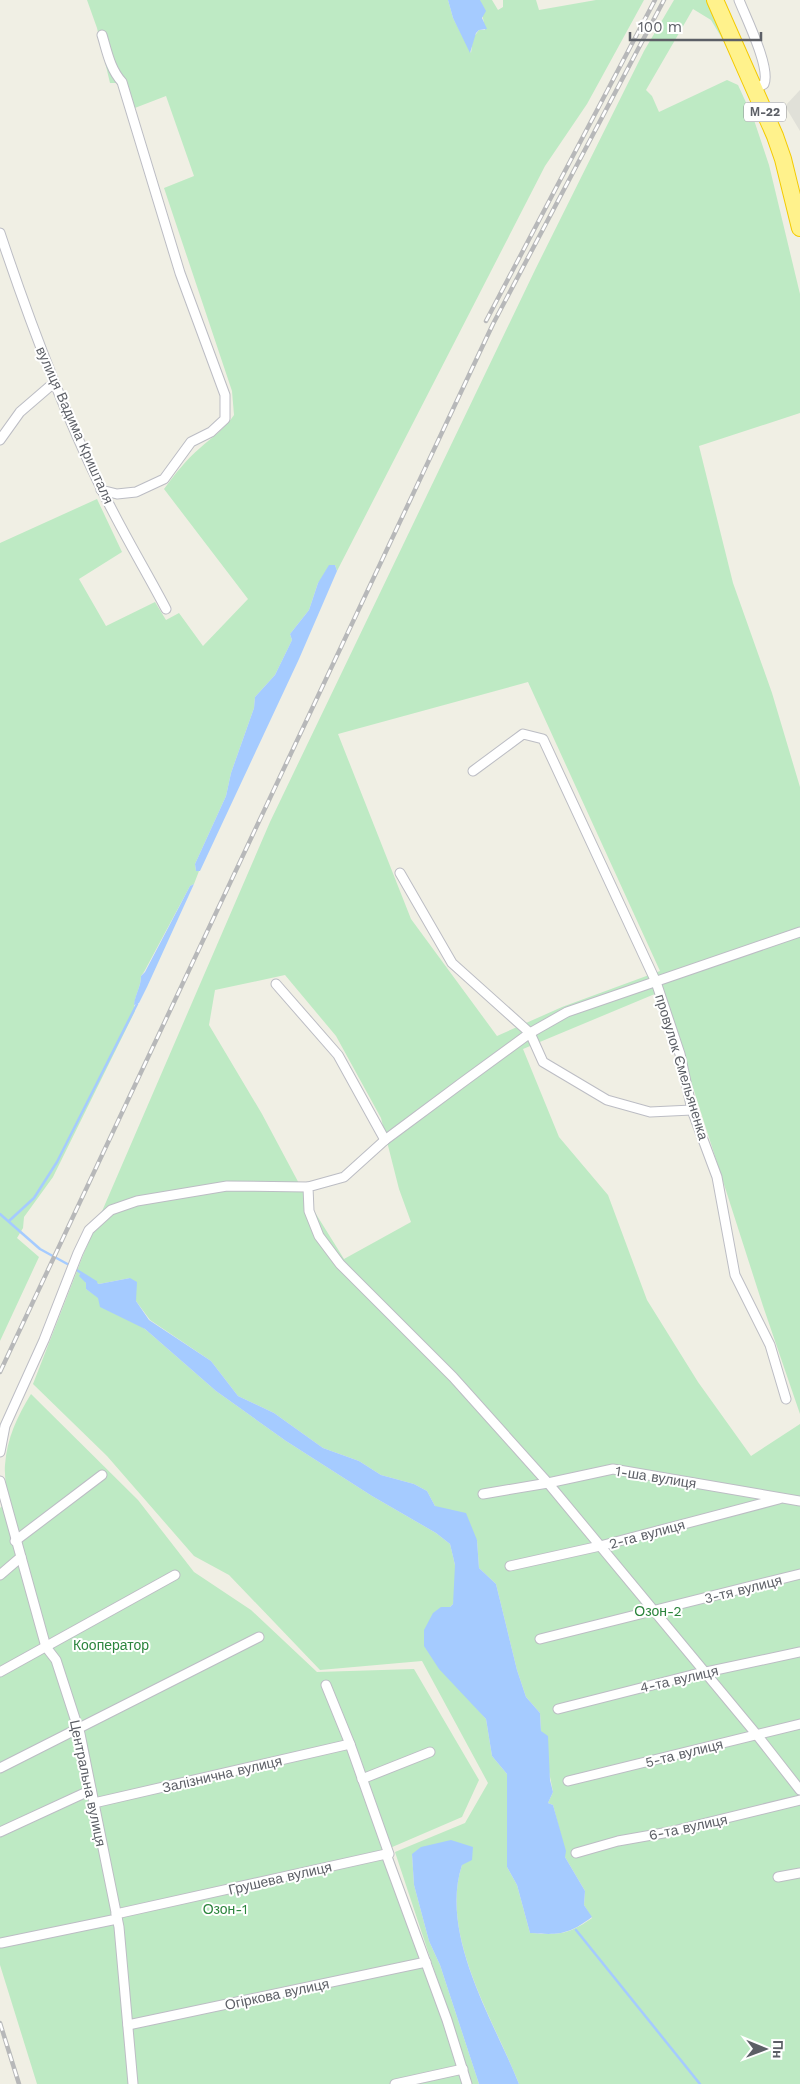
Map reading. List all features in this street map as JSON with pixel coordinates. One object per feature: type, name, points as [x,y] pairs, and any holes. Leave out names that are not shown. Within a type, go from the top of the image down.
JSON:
[{"type":"highway","name":"М-22","points":[[715,0],[755,89],[783,159],[800,228]]},
{"type":"street","points":[[738,0],[760,51],[767,79],[764,84],[755,89]]},
{"type":"street","points":[[101,490],[117,494],[136,492],[164,479],[191,442],[210,432],[225,418],[225,395],[180,273],[122,82],[116,75],[110,62],[102,35]]},
{"type":"street","name":"вулиця Вадима Кришталя","points":[[0,233],[22,300],[55,385],[101,490],[166,609]]},
{"type":"street","points":[[0,440],[20,412],[49,387],[55,385]]},
{"type":"street","name":"провулок Ємельяненка","points":[[473,771],[523,734],[543,739],[656,982],[680,1054],[692,1110],[717,1177],[735,1275],[770,1345],[786,1399]]},
{"type":"street","points":[[400,872],[452,963],[530,1033],[542,1062],[607,1100],[650,1112],[692,1110]]},
{"type":"street","points":[[0,1452],[6,1426],[44,1340],[76,1257],[89,1230],[111,1210],[137,1201],[227,1186],[308,1187],[344,1177],[385,1140],[530,1033],[567,1012],[800,932]]},
{"type":"street","points":[[276,984],[338,1055],[385,1140]]},
{"type":"street","points":[[308,1187],[310,1211],[319,1236],[340,1264],[453,1377],[548,1483],[757,1735],[800,1790]]},
{"type":"street","name":"1-ша вулиця","points":[[483,1494],[548,1483],[612,1469],[800,1501]]},
{"type":"street","points":[[15,1540],[102,1475]]},
{"type":"street","name":"Центральна вулиця","points":[[0,1481],[1,1493],[46,1647],[56,1660],[77,1728],[94,1803],[117,1917],[133,2084]]},
{"type":"street","name":"2-га вулиця","points":[[510,1566],[600,1546],[783,1498]]},
{"type":"street","points":[[0,1575],[21,1557]]},
{"type":"street","name":"3-тя вулиця","points":[[540,1638],[800,1574]]},
{"type":"street","points":[[0,1672],[175,1575]]},
{"type":"street","points":[[0,1768],[259,1637]]},
{"type":"street","name":"4-та вулиця","points":[[558,1709],[692,1675],[800,1652]]},
{"type":"street","points":[[326,1685],[350,1744],[389,1854],[386,1854],[468,2084]]},
{"type":"street","name":"5-та вулиця","points":[[568,1782],[800,1724]]},
{"type":"street","name":"Залізнична вулиця","points":[[94,1803],[350,1744]]},
{"type":"street","points":[[362,1779],[430,1752]]},
{"type":"street","points":[[0,1832],[91,1790]]},
{"type":"street","name":"6-та вулиця","points":[[576,1853],[618,1841],[668,1832],[800,1800]]},
{"type":"street","name":"Грушева вулиця","points":[[1,1943],[386,1854]]},
{"type":"street","points":[[778,1877],[800,1873]]},
{"type":"street","name":"Огіркова вулиця","points":[[128,2025],[426,1962]]},
{"type":"street","points":[[395,2084],[463,2069]]},
{"type":"shaded area","points":[[800,90],[800,131],[785,106]]},
{"type":"green space","points":[[87,0],[448,0],[453,18],[471,53],[473,38],[479,30],[485,30],[480,0],[492,0],[498,10],[503,7],[503,0],[536,0],[539,10],[596,0],[644,0],[587,104],[545,166],[337,571],[335,565],[318,583],[309,610],[290,634],[292,640],[275,675],[255,697],[254,708],[231,773],[226,796],[195,864],[196,871],[199,871],[194,884],[190,886],[141,976],[134,1006],[135,1011],[53,1177],[24,1217],[23,1228],[17,1238],[39,1257],[0,1341],[0,543],[97,499],[122,552],[79,579],[106,626],[155,602],[166,620],[179,613],[203,646],[248,599],[164,489],[190,457],[222,429],[234,415],[232,391],[164,188],[194,176],[166,96],[127,111],[119,83],[110,83],[97,28]]},
{"type":"green space","name":"Озон-2","points":[[674,0],[707,0],[738,65],[711,20],[693,9],[646,90],[652,96],[659,112],[727,80],[738,85],[754,120],[769,165],[800,294],[800,413],[699,446],[733,583],[772,693],[800,787],[800,1414],[763,1306],[662,991],[523,1049],[559,1137],[608,1195],[647,1300],[698,1382],[751,1456],[800,1424],[800,2084],[519,2084],[472,1977],[463,1948],[458,1920],[457,1892],[462,1865],[412,1854],[414,1885],[429,1941],[440,1965],[479,2084],[472,2084],[395,1852],[465,1823],[488,1783],[422,1661],[320,1670],[229,1575],[194,1556],[107,1456],[33,1384],[84,1253],[270,822],[535,270],[644,51]],"holes":[[[528,682],[660,971],[562,1007],[497,1036],[411,919],[338,734]],[[285,975],[336,1036],[381,1118],[399,1189],[411,1222],[344,1259],[311,1206],[262,1114],[209,1025],[215,990]],[[81,1273],[99,1284],[130,1278],[136,1301],[150,1320],[211,1361],[238,1396],[274,1413],[323,1448],[359,1461],[381,1475],[414,1484],[427,1491],[435,1506],[477,1540],[479,1568],[496,1584],[517,1670],[526,1697],[540,1713],[541,1731],[553,1792],[548,1803],[553,1805],[565,1857],[585,1891],[584,1905],[592,1918],[576,1928],[563,1933],[530,1933],[517,1885],[507,1867],[507,1774],[492,1756],[486,1719],[460,1689],[450,1607],[453,1604],[455,1593],[455,1565],[450,1544],[436,1533],[372,1496],[286,1441],[216,1391],[145,1329],[86,1289],[86,1283]]]},
{"type":"green space","name":"Озон-1","points":[[31,1394],[138,1500],[194,1572],[251,1610],[317,1672],[414,1669],[479,1780],[462,1817],[390,1848],[466,2084],[37,2084],[0,1965],[0,1508],[8,1501],[5,1469],[10,1437],[17,1419]]},
{"type":"water","points":[[448,0],[480,0],[486,11],[482,18],[487,29],[479,30],[476,33],[470,53],[453,18]]},
{"type":"water","points":[[329,565],[335,565],[337,571],[299,659],[200,871],[196,871],[195,864],[226,796],[231,773],[254,708],[255,697],[275,675],[292,640],[290,634],[309,610],[318,583]]},
{"type":"water","points":[[194,884],[147,987],[139,1003],[134,1005],[141,976],[145,972],[190,886]]},
{"type":"water","points":[[81,1273],[99,1284],[130,1278],[137,1282],[136,1301],[149,1320],[211,1361],[238,1396],[274,1413],[323,1448],[359,1461],[381,1475],[414,1484],[427,1491],[435,1506],[466,1513],[477,1540],[479,1568],[496,1584],[517,1670],[526,1697],[540,1713],[541,1731],[548,1736],[550,1780],[553,1792],[548,1803],[553,1805],[566,1851],[565,1857],[585,1891],[584,1905],[592,1917],[576,1927],[556,1934],[530,1933],[517,1885],[507,1867],[507,1774],[492,1756],[486,1719],[439,1669],[424,1646],[424,1630],[433,1613],[441,1607],[450,1607],[453,1604],[455,1565],[450,1544],[436,1533],[372,1496],[286,1441],[216,1391],[145,1329],[100,1307],[98,1298],[86,1289],[86,1283],[79,1276]]},
{"type":"water","points":[[451,1840],[473,1847],[472,1860],[462,1865],[457,1892],[458,1920],[463,1948],[472,1977],[519,2084],[479,2084],[440,1965],[429,1941],[414,1885],[412,1854],[421,1847]]},
{"type":"waterway","points":[[9,1221],[34,1198],[57,1162],[137,1004]]},
{"type":"waterway","points":[[0,1214],[40,1249],[71,1266]]},
{"type":"waterway","points":[[75,1269],[96,1282]]},
{"type":"waterway","points":[[576,1930],[700,2084]]},
{"type":"railway","points":[[486,321],[655,0]]},
{"type":"railway","points":[[0,1372],[493,324],[664,0]]},
{"type":"railway","points":[[0,2023],[19,2084]]},
{"type":"park label","name":"Кооператор","points":[[111,1645]]}]
